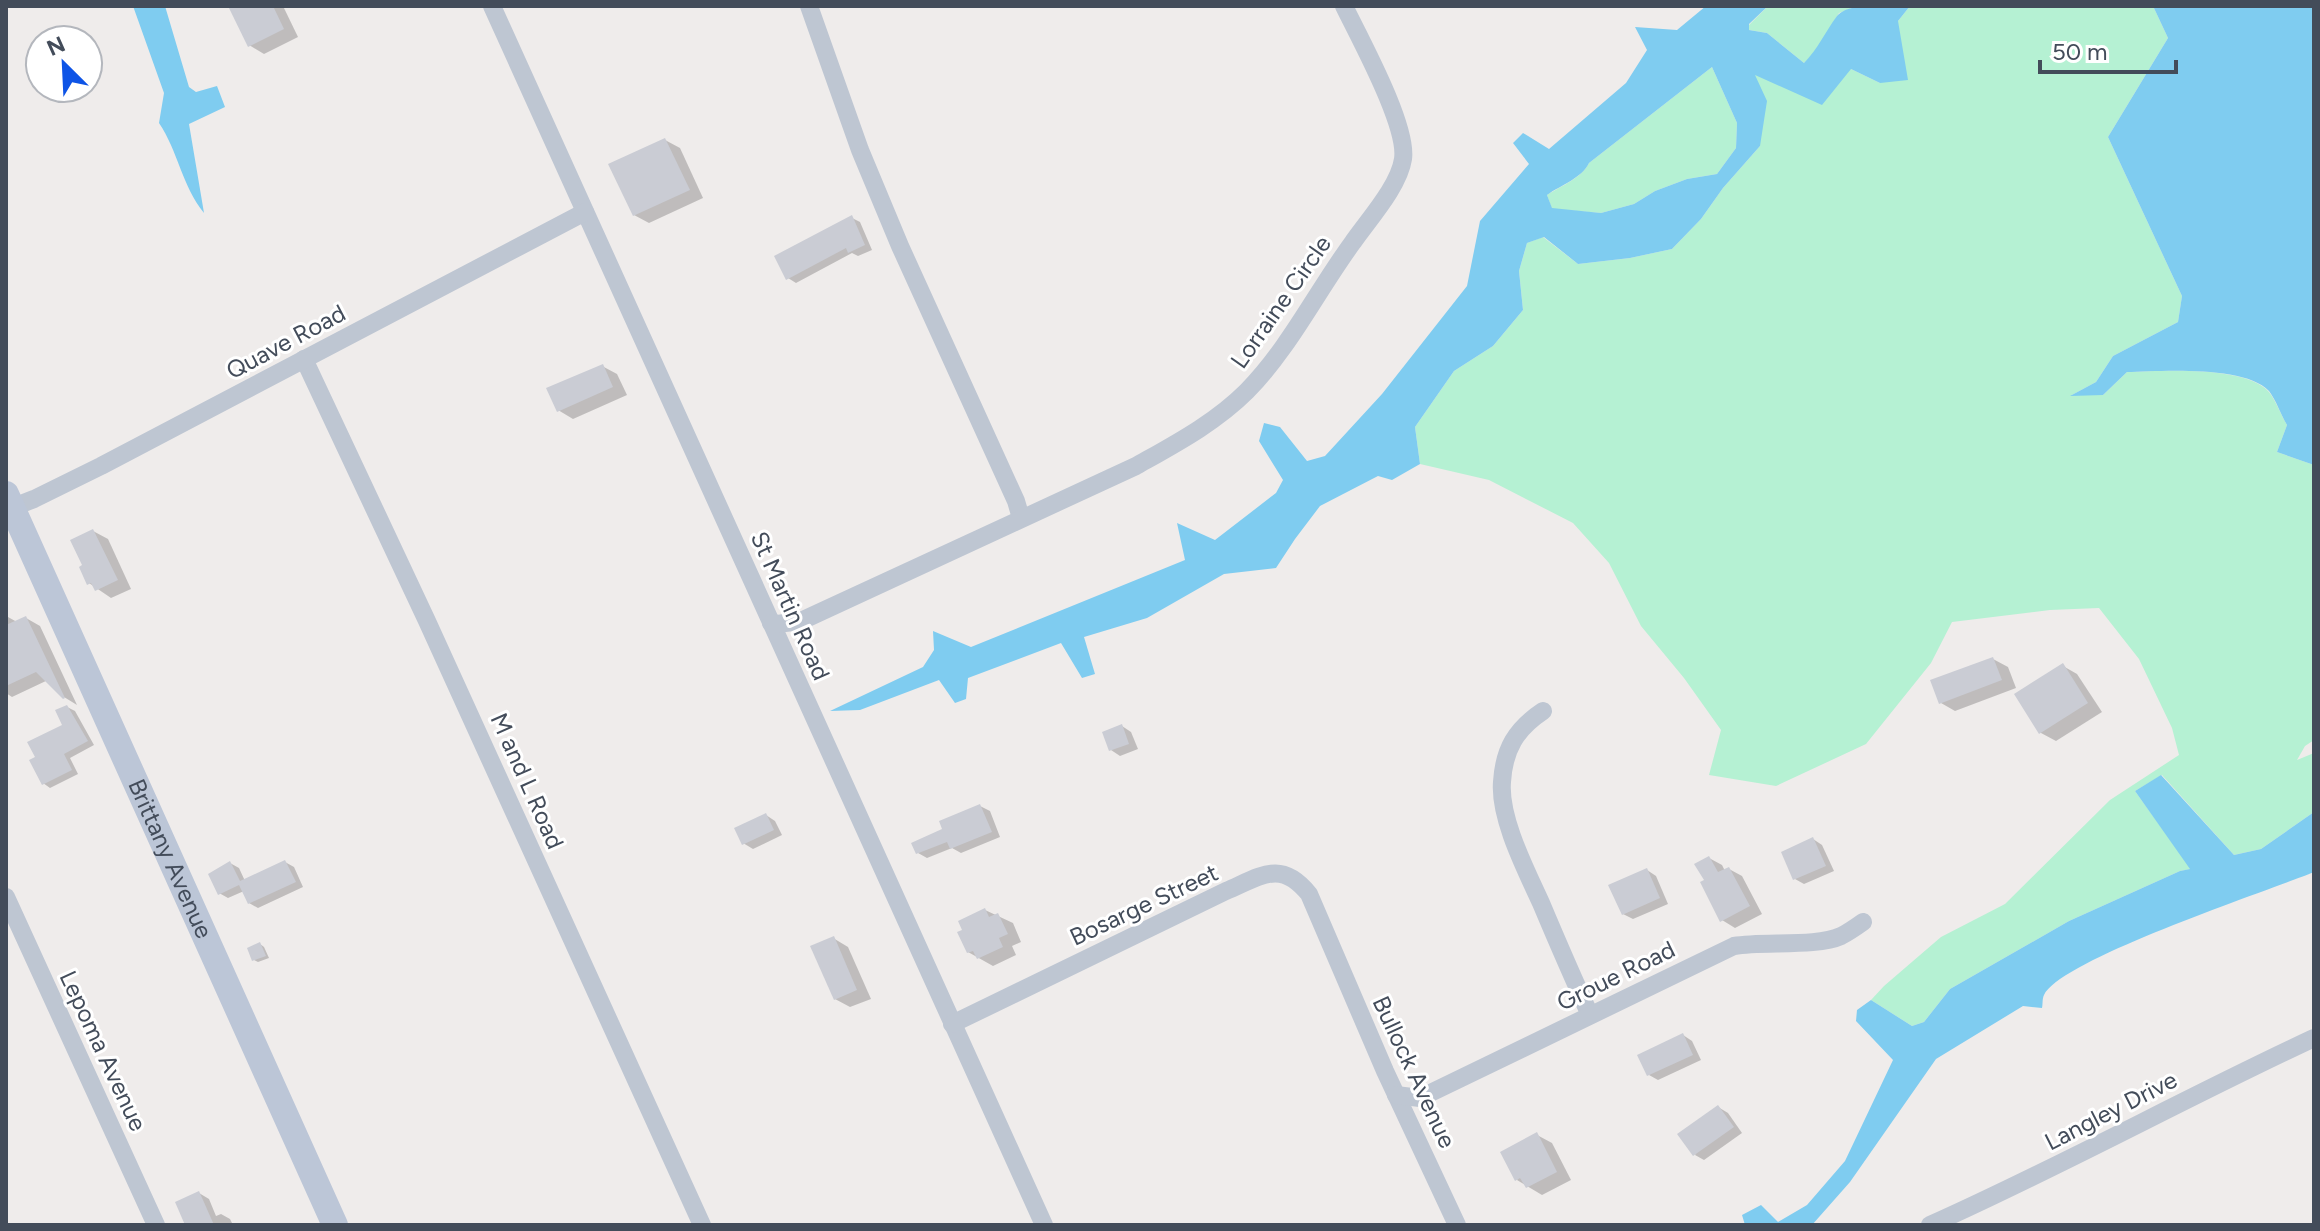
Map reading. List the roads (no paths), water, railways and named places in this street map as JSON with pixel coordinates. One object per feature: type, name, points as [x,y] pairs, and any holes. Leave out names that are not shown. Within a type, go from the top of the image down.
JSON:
[{"type":"street","name":"St Martin Road","points":[[492,6],[1044,1225]]},
{"type":"street","points":[[809,6],[860,150],[1021,518]]},
{"type":"street","name":"Lorraine Circle","points":[[771,623],[801,621],[1136,466],[1184,440],[1246,391],[1305,317],[1400,170],[1403,141],[1396,118],[1344,6]]},
{"type":"street","name":"Quave Road","points":[[8,504],[34,499],[101,466],[585,212]]},
{"type":"street","name":"M and L Road","points":[[304,359],[702,1225]]},
{"type":"street","name":"Brittany Avenue","points":[[8,504],[335,1225]]},
{"type":"street","points":[[1543,711],[1516,735],[1506,759],[1502,784],[1517,849],[1590,1015]]},
{"type":"street","name":"Bosarge Street","points":[[952,1024],[1262,875],[1287,875],[1297,880],[1309,894],[1328,939]]},
{"type":"street","name":"Lepoma Avenue","points":[[6,897],[156,1225]]},
{"type":"street","name":"Groue Road","points":[[1396,1095],[1420,1098],[1734,946],[1824,941],[1841,936],[1863,922]]},
{"type":"street","name":"Bullock Avenue","points":[[1328,939],[1457,1225]]},
{"type":"street","name":"Langley Drive","points":[[1930,1225],[2314,1038]]},
{"type":"water","points":[[1871,5],[1910,6],[1898,21],[1908,80],[1880,83],[1851,69],[1822,105],[1755,75],[1767,101],[1760,146],[1701,219],[1672,249],[1578,264],[1544,237],[1527,243],[1519,271],[1523,310],[1493,346],[1454,371],[1415,427],[1420,464],[1392,480],[1378,476],[1320,506],[1276,568],[1224,574],[1147,618],[1084,637],[1095,674],[1082,678],[1061,643],[968,678],[966,699],[955,703],[939,680],[860,710],[830,711],[923,667],[934,650],[933,631],[971,647],[1185,560],[1177,523],[1215,540],[1276,493],[1283,480],[1259,441],[1264,423],[1280,427],[1307,461],[1325,456],[1382,394],[1467,286],[1480,221],[1529,164],[1513,143],[1523,133],[1549,149],[1626,83],[1647,50],[1635,27],[1677,30],[1706,6],[1768,6],[1749,24],[1749,30],[1767,33],[1804,63],[1843,11]],"holes":[[[1712,67],[1737,123],[1736,148],[1717,174],[1687,179],[1655,191],[1634,204],[1601,213],[1552,208],[1547,195],[1576,177],[1589,163]]]},
{"type":"water","points":[[133,6],[165,6],[189,87],[196,92],[217,86],[225,107],[189,124],[204,213],[190,191],[159,123],[164,93]]},
{"type":"water","points":[[2153,6],[2314,6],[2314,465],[2277,452],[2287,425],[2269,391],[2241,377],[2201,371],[2127,372],[2103,395],[2070,396],[2096,382],[2113,356],[2178,322],[2182,296],[2108,137],[2168,38]]},
{"type":"water","points":[[2161,775],[2234,855],[2261,849],[2314,812],[2314,872],[2125,945],[2059,980],[2044,995],[2042,1008],[2023,1006],[1936,1059],[1850,1182],[1812,1225],[1745,1225],[1742,1215],[1761,1205],[1778,1222],[1807,1205],[1845,1161],[1893,1060],[1856,1021],[1857,1010],[1871,1000],[1912,1026],[1924,1022],[1950,989],[2069,921],[2190,869],[2135,791]]}]
